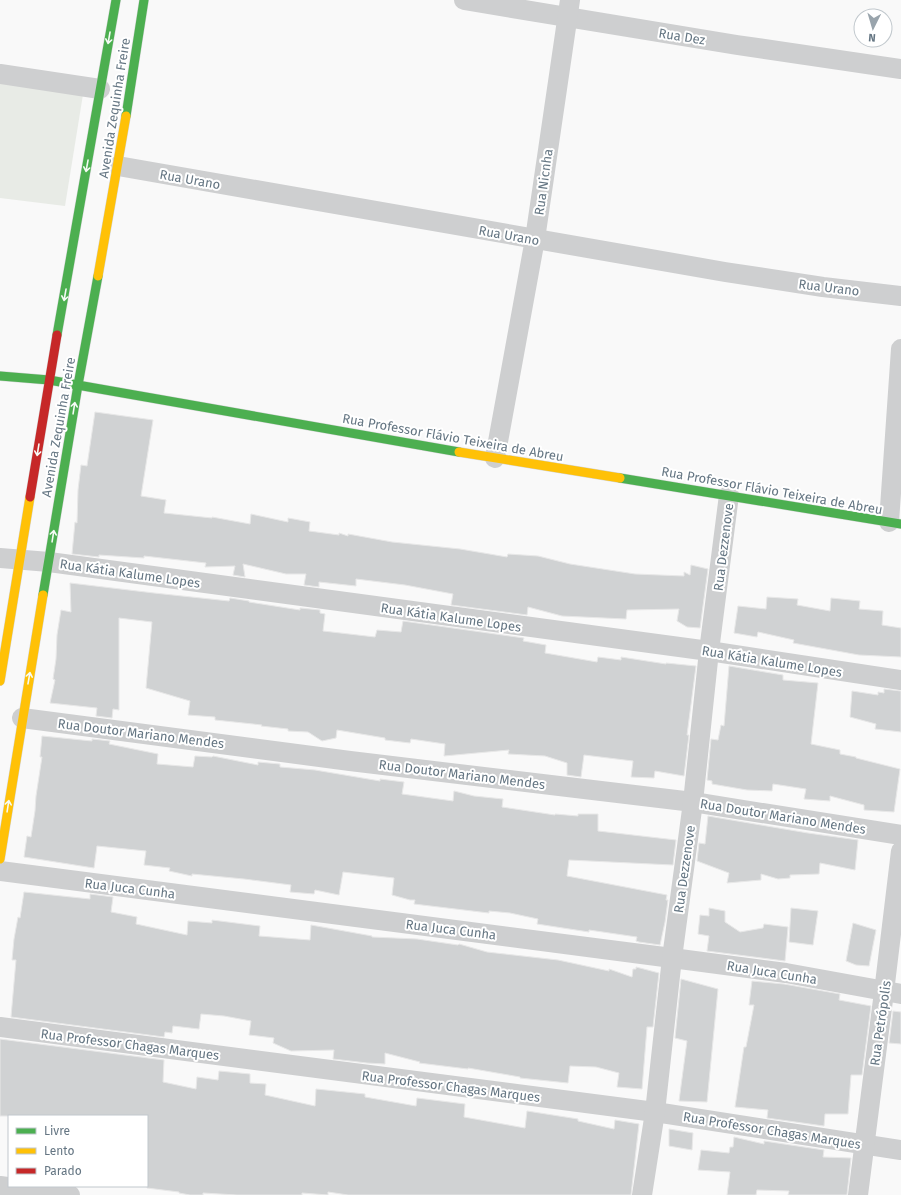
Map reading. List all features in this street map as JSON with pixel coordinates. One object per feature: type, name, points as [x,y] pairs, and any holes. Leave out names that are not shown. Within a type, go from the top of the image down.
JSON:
[{"type":"main road","name":"Avenida Zequinha Freire","points":[[0,681],[49,380],[116,0]]},
{"type":"main road","name":"Avenida Zequinha Freire","points":[[0,859],[78,385],[118,166],[144,0]]},
{"type":"main road","name":"Rua Professor Flávio Teixeira de Abreu","points":[[0,376],[49,380],[495,458],[895,523]]},
{"type":"street","name":"Rua Dez","points":[[464,0],[568,9],[901,69]]},
{"type":"street","name":"Rua Nicnha","points":[[495,458],[535,240],[568,9]]},
{"type":"street","points":[[0,74],[100,89]]},
{"type":"street","name":"Rua Urano","points":[[118,166],[535,240],[823,287],[901,296]]},
{"type":"street","points":[[895,523],[901,349]]},
{"type":"street","name":"Rua Dezzenove","points":[[642,1195],[655,1112],[672,958],[693,802],[709,651],[729,495]]},
{"type":"street","name":"Rua Kátia Kalume Lopes","points":[[0,558],[49,562],[709,651],[901,680]]},
{"type":"street","name":"Rua Doutor Mariano Mendes","points":[[22,718],[350,761],[693,802],[901,835]]},
{"type":"street","name":"Rua Petrópolis","points":[[858,1195],[863,1145],[893,993],[901,851]]},
{"type":"street","name":"Rua Juca Cunha","points":[[0,871],[786,973],[893,993]]},
{"type":"street","name":"Rua Professor Chagas Marques","points":[[0,1028],[655,1112],[901,1150]]},
{"type":"street","points":[[0,1186],[70,1195]]},
{"type":"shaded area","points":[[0,70],[85,82],[65,206],[0,198]]},
{"type":"building","points":[[95,412],[153,420],[141,496],[166,500],[164,513],[212,517],[250,524],[251,514],[288,522],[288,518],[310,522],[309,531],[339,535],[339,533],[348,536],[348,534],[392,542],[460,549],[507,557],[508,554],[538,556],[570,564],[635,574],[684,576],[684,572],[690,575],[691,565],[708,569],[700,628],[687,627],[677,621],[679,609],[627,610],[626,619],[562,616],[528,607],[527,615],[451,605],[453,594],[405,585],[356,579],[356,586],[319,582],[319,587],[304,585],[306,574],[286,574],[243,564],[245,577],[233,575],[235,566],[205,567],[206,563],[144,556],[144,558],[99,555],[99,557],[72,554],[75,522],[77,523],[78,490],[81,465],[87,466]]},
{"type":"building","points":[[70,583],[229,601],[230,598],[300,610],[300,608],[320,610],[320,613],[325,614],[323,631],[375,637],[377,630],[401,632],[403,621],[524,638],[523,641],[546,645],[545,653],[597,662],[598,657],[621,660],[621,657],[666,664],[696,666],[687,735],[689,735],[684,776],[655,771],[654,778],[631,777],[633,761],[584,755],[581,777],[567,775],[567,763],[545,756],[508,754],[509,750],[444,756],[445,744],[411,739],[410,743],[385,740],[385,738],[337,730],[336,738],[322,741],[308,732],[288,731],[288,729],[261,726],[262,725],[215,720],[215,717],[188,715],[190,701],[146,688],[152,622],[119,618],[119,710],[113,709],[112,718],[96,716],[97,708],[50,703],[55,680],[53,679],[61,610],[71,612]]},
{"type":"building","points":[[767,597],[798,599],[797,605],[830,611],[831,598],[860,601],[859,609],[883,611],[882,625],[901,628],[901,657],[859,655],[793,643],[794,640],[758,632],[757,637],[734,633],[738,606],[766,609]]},
{"type":"building","points":[[729,666],[783,675],[783,680],[818,683],[811,744],[840,750],[840,754],[900,769],[894,812],[864,810],[864,805],[830,796],[830,801],[804,799],[806,789],[773,784],[772,791],[747,790],[712,784],[712,781],[707,780],[711,739],[718,740],[721,725],[724,726]]},
{"type":"building","points":[[884,689],[901,691],[901,732],[875,729],[876,724],[850,717],[852,691],[878,695],[878,692],[884,693]]},
{"type":"building","points":[[42,736],[92,741],[92,739],[110,741],[109,744],[158,754],[157,764],[193,767],[195,756],[213,756],[258,765],[258,762],[280,764],[280,767],[315,770],[380,781],[380,779],[404,782],[402,794],[453,801],[454,791],[474,796],[503,799],[502,807],[555,815],[578,816],[578,814],[598,814],[598,831],[676,840],[673,865],[569,860],[567,876],[667,895],[666,900],[668,900],[665,922],[660,945],[636,941],[637,937],[589,930],[589,932],[537,924],[538,919],[510,913],[489,911],[489,913],[414,904],[415,900],[392,895],[394,878],[343,872],[339,895],[315,890],[314,894],[290,892],[291,885],[192,874],[192,876],[169,871],[170,868],[144,865],[146,851],[97,846],[94,868],[24,857],[27,836],[31,837],[35,811],[42,757],[40,757]]},
{"type":"building","points":[[708,816],[858,840],[855,870],[820,863],[819,874],[790,875],[790,878],[778,879],[761,874],[761,880],[727,883],[729,873],[697,861],[699,843],[705,844]]},
{"type":"building","points":[[24,892],[90,899],[90,894],[113,897],[111,912],[137,917],[136,924],[187,935],[188,921],[212,923],[212,920],[260,926],[259,936],[310,940],[311,925],[372,937],[417,939],[459,944],[487,952],[558,960],[609,971],[609,969],[632,977],[633,969],[636,969],[636,967],[659,973],[653,1027],[647,1027],[642,1089],[617,1087],[619,1073],[596,1067],[570,1066],[568,1083],[520,1078],[468,1068],[419,1063],[420,1062],[385,1053],[385,1064],[333,1059],[334,1050],[291,1051],[273,1043],[274,1038],[249,1035],[251,1021],[224,1016],[201,1014],[199,1029],[173,1026],[172,1033],[165,1032],[164,1037],[11,1017],[16,960],[12,960],[14,939],[18,917],[20,918]]},
{"type":"building","points":[[709,908],[725,911],[725,922],[740,932],[763,928],[764,924],[788,927],[785,961],[707,951],[709,936],[698,934],[700,915],[709,916]]},
{"type":"building","points":[[791,908],[818,911],[813,945],[789,942]]},
{"type":"building","points":[[853,923],[876,930],[869,966],[856,965],[846,961]]},
{"type":"building","points":[[681,979],[718,989],[707,1102],[679,1101],[687,1041],[675,1038]]},
{"type":"building","points":[[752,981],[784,984],[840,994],[839,1000],[871,1006],[862,1075],[851,1075],[848,1114],[825,1114],[824,1126],[767,1118],[768,1110],[735,1107],[744,1047],[746,1047],[754,1005],[749,1005]]},
{"type":"building","points":[[893,1011],[901,1012],[901,1044],[889,1043]]},
{"type":"building","points":[[0,1039],[164,1060],[163,1082],[196,1089],[197,1077],[218,1080],[219,1071],[250,1074],[250,1083],[266,1084],[265,1095],[315,1106],[316,1089],[365,1094],[365,1097],[416,1106],[417,1098],[465,1104],[464,1117],[525,1128],[527,1111],[578,1119],[578,1121],[614,1129],[615,1120],[639,1124],[631,1195],[348,1195],[328,1192],[328,1195],[302,1193],[302,1195],[237,1195],[203,1193],[203,1195],[190,1195],[147,1188],[148,1115],[0,1116]]},
{"type":"building","points":[[669,1129],[693,1133],[692,1150],[669,1146]]},
{"type":"building","points":[[734,1137],[764,1144],[764,1141],[824,1150],[823,1157],[851,1158],[847,1195],[788,1195],[789,1191],[757,1190],[756,1195],[727,1195],[730,1172],[698,1170],[701,1150],[729,1153],[730,1147],[733,1147]]},
{"type":"traffic: fast","points":[[57,335],[116,0]]},
{"type":"traffic: fast","points":[[126,116],[144,0]]},
{"type":"traffic: fast","points":[[43,595],[98,276]]},
{"type":"traffic: fast","points":[[0,376],[49,380],[459,452]]},
{"type":"traffic: fast","points":[[620,478],[901,524]]},
{"type":"traffic: slow","points":[[98,276],[126,116]]},
{"type":"traffic: slow","points":[[459,452],[620,478]]},
{"type":"traffic: slow","points":[[0,681],[30,497]]},
{"type":"traffic: slow","points":[[0,859],[43,595]]},
{"type":"traffic: jam","points":[[30,497],[57,335]]}]
